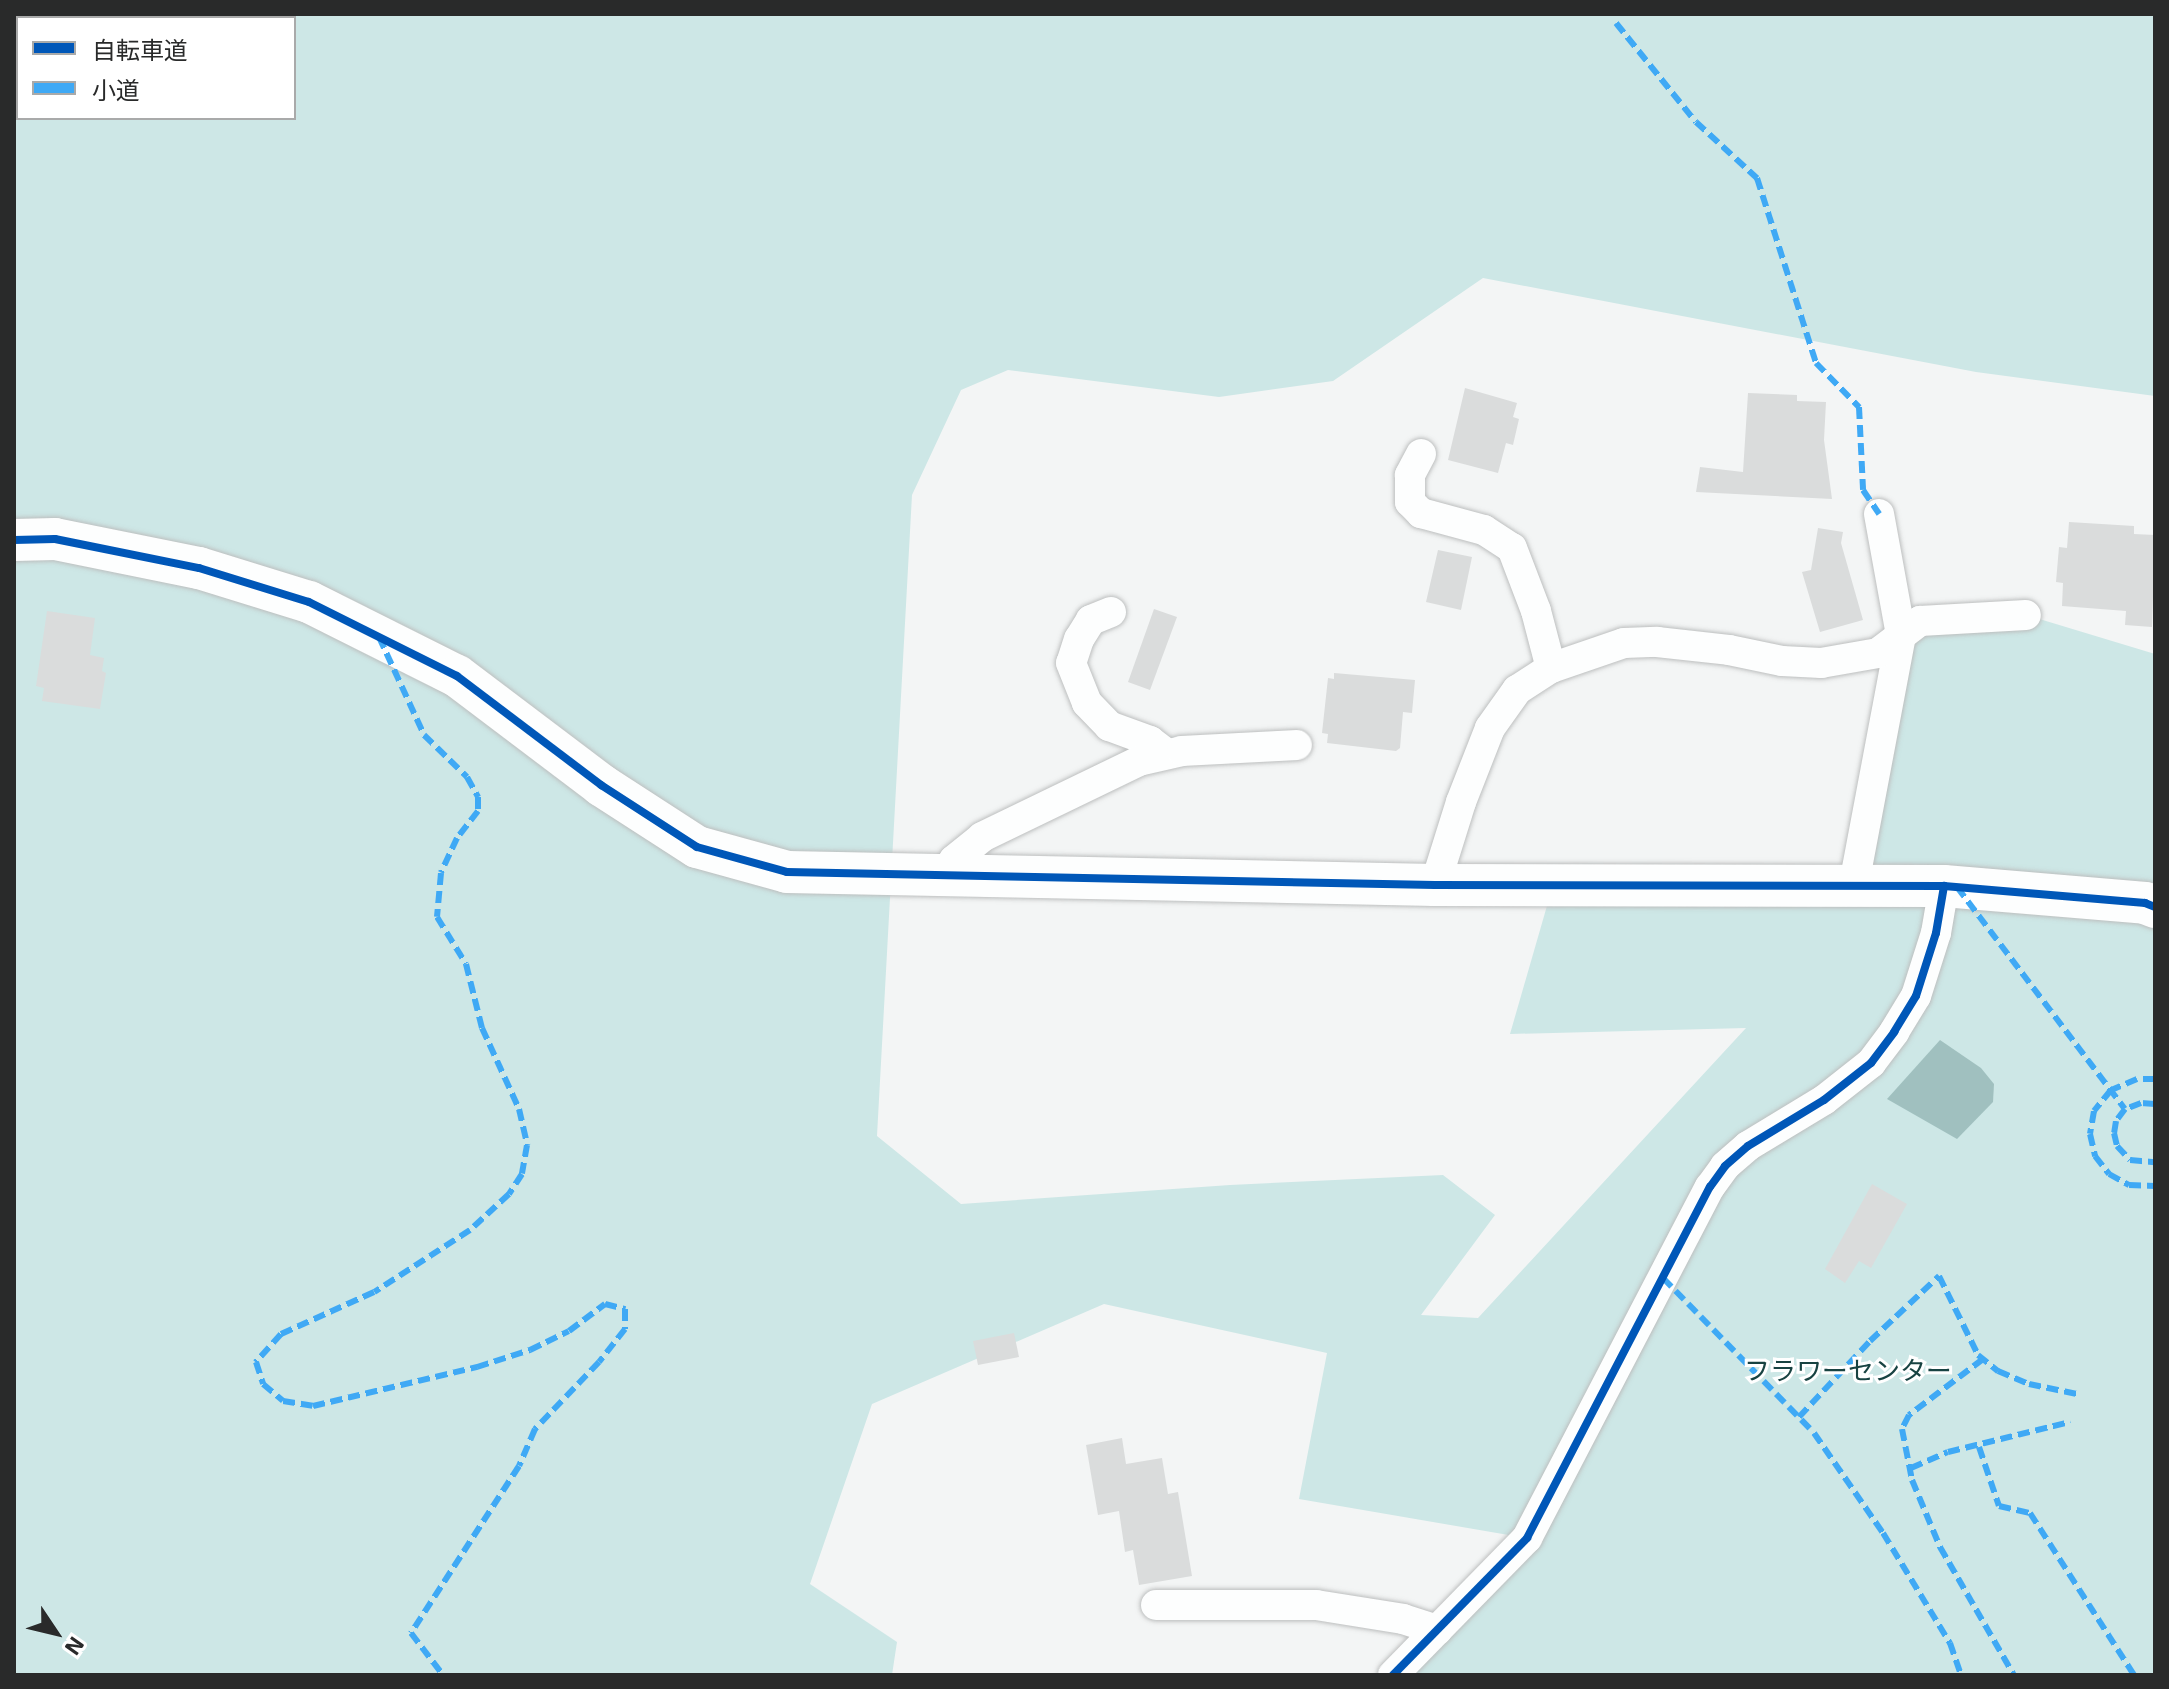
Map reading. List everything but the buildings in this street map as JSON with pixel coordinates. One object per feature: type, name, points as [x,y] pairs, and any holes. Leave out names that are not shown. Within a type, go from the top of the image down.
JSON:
[{"type":"street","points":[[1421,454],[1410,475],[1410,502],[1421,513],[1484,530],[1512,548],[1523,569],[1551,668]]},
{"type":"street","points":[[1854,884],[1901,635],[1879,514]]},
{"type":"street","points":[[14,540],[55,539],[199,568],[309,602],[457,676],[601,785],[697,847],[787,872],[1435,885],[1944,886],[2145,903],[2155,907]]},
{"type":"street","points":[[1111,612],[1091,620],[1079,639],[1071,663],[1087,703],[1109,726],[1150,741],[1167,754]]},
{"type":"street","points":[[1435,885],[1461,802],[1490,728],[1517,690],[1551,668],[1624,643],[1657,642],[1729,650],[1782,661],[1821,663],[1878,653],[1920,621],[2026,615]]},
{"type":"street","points":[[946,875],[954,860],[982,837],[1139,761],[1167,754],[1297,745]]},
{"type":"street","points":[[1393,1675],[1527,1538],[1710,1187],[1725,1166],[1859,1072],[1894,1032],[1916,996],[1936,933],[1944,886]]},
{"type":"street","points":[[1156,1605],[1316,1605],[1403,1619],[1437,1630]]},
{"type":"green space","name":"フラワーセンター","points":[[14,14],[2155,14],[2155,396],[1976,372],[1483,278],[1333,381],[1219,397],[1008,370],[961,390],[912,495],[877,1136],[961,1204],[1230,1185],[1443,1175],[1495,1215],[1421,1315],[1478,1318],[1746,1028],[1510,1034],[1553,885],[1854,884],[1901,635],[2026,615],[2155,654],[2155,1675],[1393,1675],[1526,1538],[1299,1499],[1327,1353],[1104,1304],[872,1404],[810,1584],[897,1642],[892,1675],[14,1675]]},
{"type":"shaded area","points":[[1940,1040],[1981,1068],[1994,1084],[1993,1102],[1957,1139],[1887,1099]]},
{"type":"marked path","points":[[1616,23],[1696,122],[1757,178],[1816,363],[1859,407],[1863,490],[1879,514]]},
{"type":"marked path","points":[[379,637],[424,735],[467,777],[478,797],[478,811],[457,838],[441,873],[437,917],[466,964],[482,1028],[519,1109],[527,1145],[522,1174],[509,1194],[470,1230],[374,1292],[281,1334],[256,1362],[263,1384],[283,1401],[313,1406],[477,1367],[530,1350],[569,1331],[605,1304],[625,1309],[625,1329],[599,1362],[535,1429],[519,1466],[411,1633],[443,1675]]},
{"type":"marked path","points":[[1957,887],[2125,1109]]},
{"type":"marked path","points":[[2155,1079],[2137,1079],[2111,1090],[2094,1111],[2090,1134],[2095,1156],[2109,1174],[2129,1185],[2155,1186]]},
{"type":"marked path","points":[[2155,1104],[2141,1103],[2125,1109],[2116,1121],[2114,1133],[2117,1146],[2130,1160],[2155,1162]]},
{"type":"marked path","points":[[1799,1417],[1870,1341],[1939,1276],[1978,1355],[1998,1371],[2029,1384],[2077,1394]]},
{"type":"marked path","points":[[1663,1278],[1814,1433],[1883,1533],[1950,1643],[1961,1675]]},
{"type":"marked path","points":[[1983,1359],[1909,1415],[1902,1429],[1912,1480],[1940,1547],[2014,1675]]},
{"type":"marked path","points":[[1911,1468],[1948,1452],[2070,1422]]},
{"type":"marked path","points":[[1979,1447],[1999,1506],[2030,1513],[2134,1675]]},
{"type":"cycle path","points":[[14,540],[55,539],[199,568],[309,602],[457,676],[601,785],[697,847],[787,872],[1435,885],[1944,886],[2145,903],[2155,907]]},
{"type":"cycle path","points":[[1393,1675],[1527,1538],[1710,1187],[1725,1166],[1748,1146],[1824,1100],[1871,1063],[1894,1032],[1916,996],[1936,933],[1944,886]]}]
